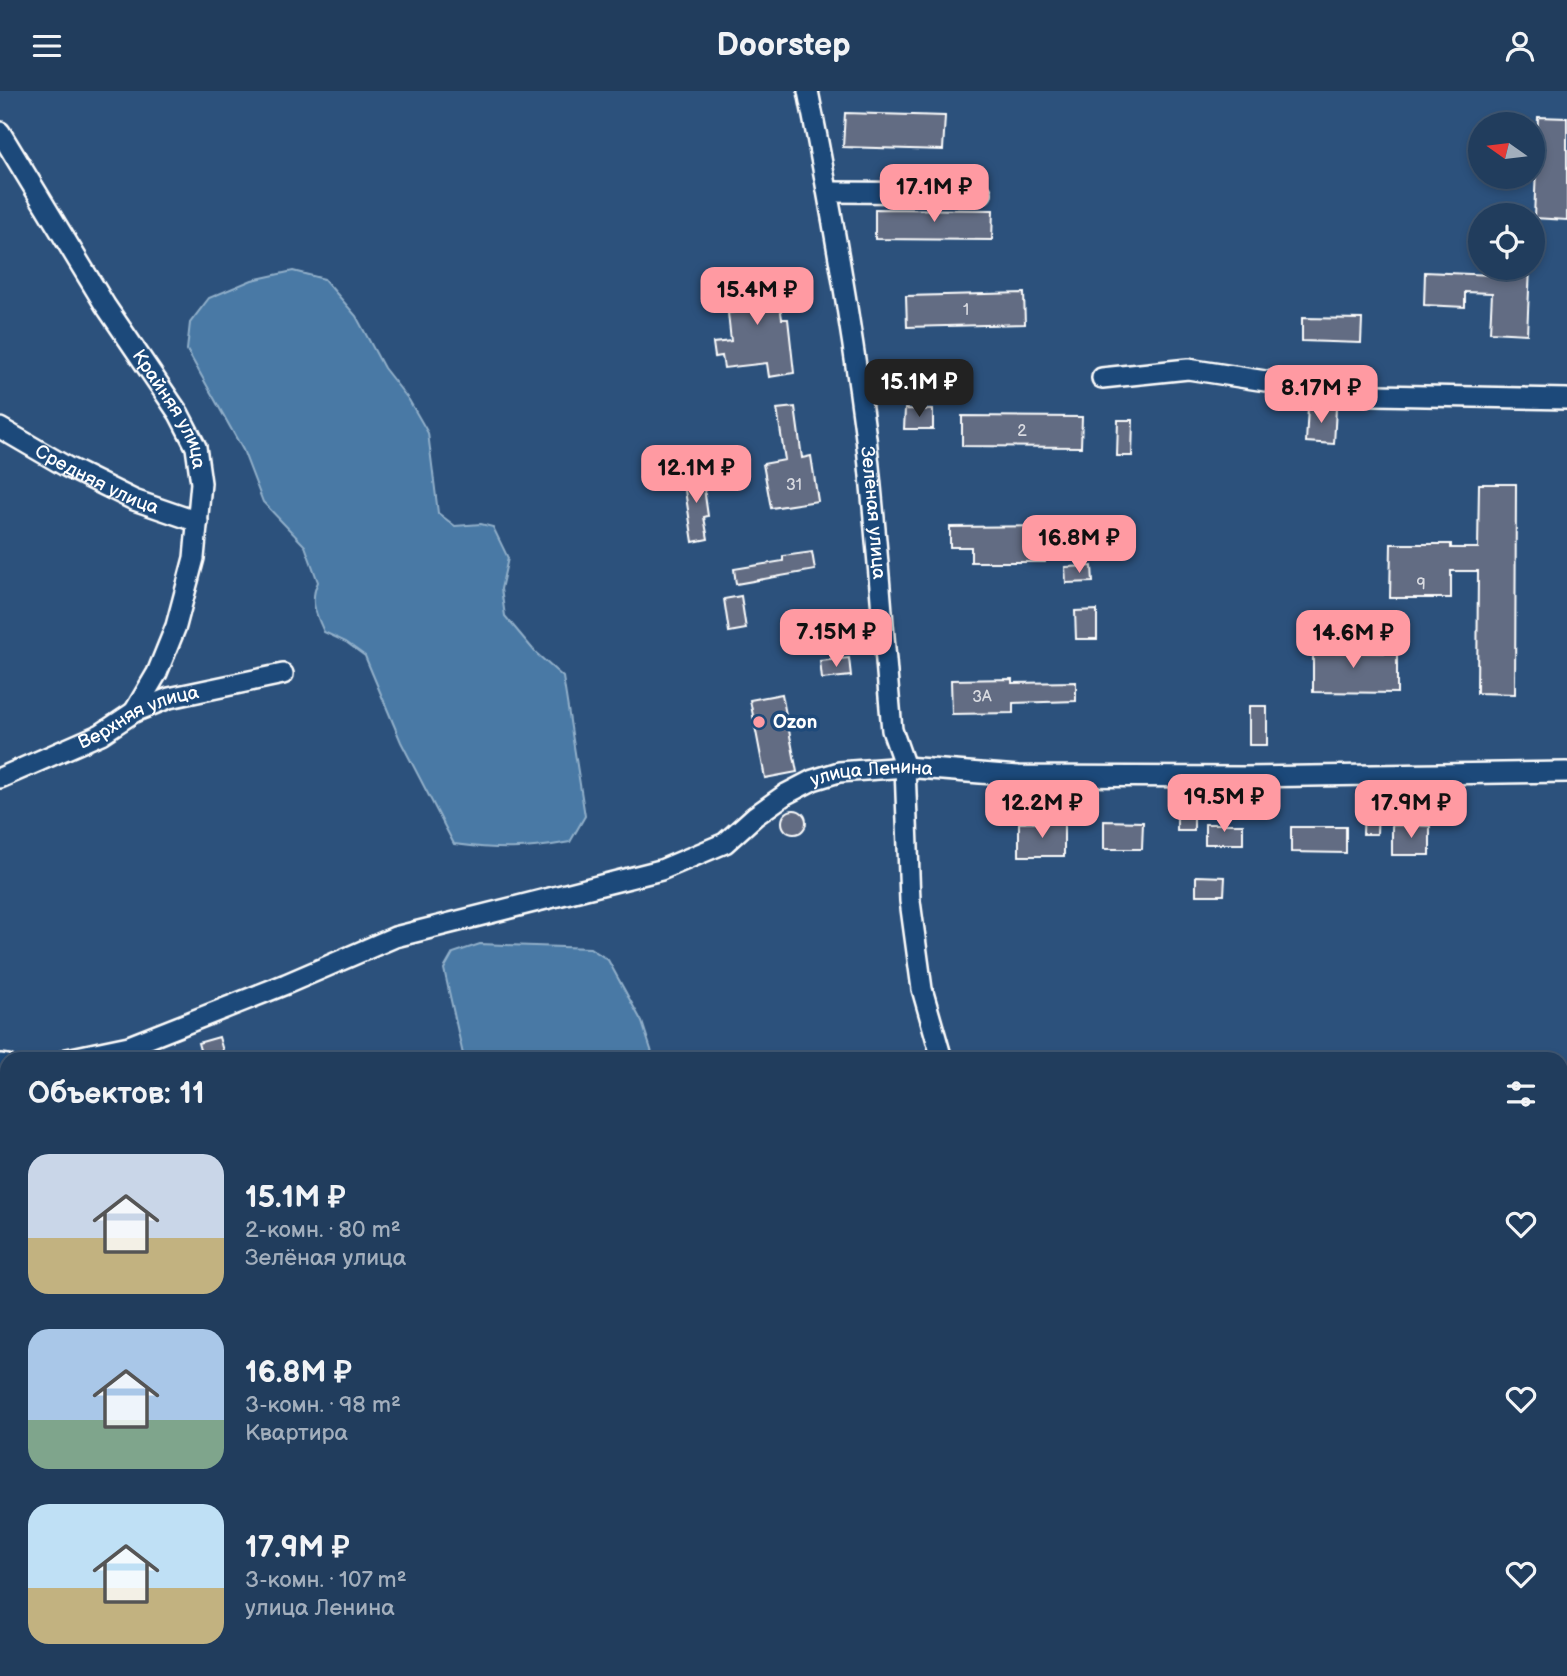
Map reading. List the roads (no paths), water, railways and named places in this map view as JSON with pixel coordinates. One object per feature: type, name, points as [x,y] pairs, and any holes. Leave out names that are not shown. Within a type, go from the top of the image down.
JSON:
[{"type":"street","name":"Зелёная улица","points":[[808,91],[828,192],[866,442],[892,730],[905,768],[912,913],[922,989],[940,1052]]},
{"type":"street","name":"Крайняя улица","points":[[0,132],[105,305],[178,414],[196,447],[201,483],[194,558],[176,626],[157,673],[134,712]]},
{"type":"street","points":[[828,192],[981,193]]},
{"type":"street","points":[[1102,378],[1188,369],[1329,394],[1567,399]]},
{"type":"street","name":"Средняя улица","points":[[0,428],[67,467],[134,500],[198,522]]},
{"type":"street","name":"Верхняя улица","points":[[0,779],[101,734],[134,712],[169,698],[283,674]]},
{"type":"street","name":"улица Ленина","points":[[132,1052],[395,937],[661,870],[702,854],[725,843],[755,816],[786,794],[813,780],[839,772],[905,768],[1018,776],[1244,777],[1567,772]]},
{"type":"water","points":[[293,271],[324,279],[356,316],[384,368],[409,400],[428,433],[438,513],[455,526],[481,524],[493,527],[508,558],[501,589],[505,616],[536,653],[563,677],[585,816],[570,842],[512,848],[454,844],[401,742],[365,656],[346,642],[324,632],[314,601],[318,582],[305,546],[263,502],[243,450],[187,350],[190,323],[209,298],[252,280]]},
{"type":"water","points":[[480,944],[590,948],[608,960],[642,1022],[652,1052],[462,1052],[444,969],[453,953]]},
{"type":"place","name":"Ozon","points":[[759,722]]}]
